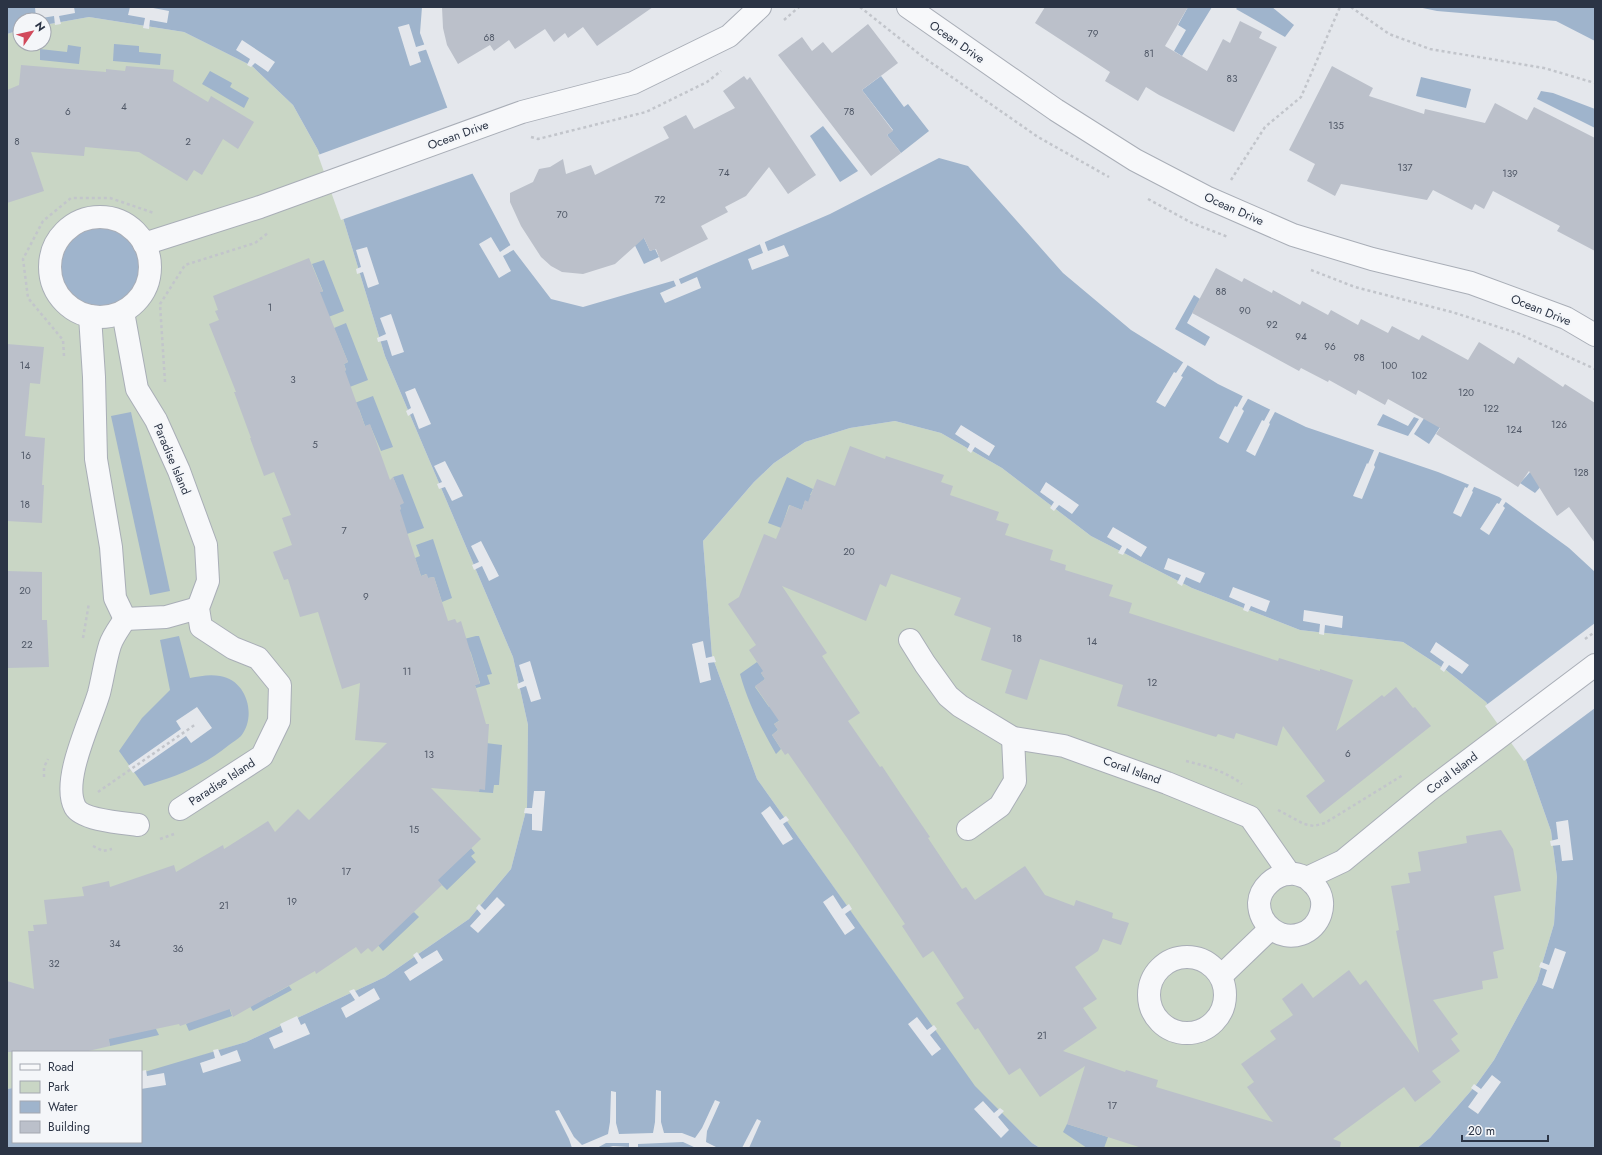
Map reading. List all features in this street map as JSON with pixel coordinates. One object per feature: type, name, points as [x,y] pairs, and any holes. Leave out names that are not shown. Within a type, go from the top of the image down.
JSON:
[{"type":"street","name":"Ocean Drive","points":[[144,244],[260,206],[522,112],[633,83],[729,36],[760,7]]},
{"type":"street","name":"Ocean Drive","points":[[908,7],[1056,110],[1135,160],[1206,197],[1293,234],[1372,259],[1471,283],[1566,318],[1595,335]]},
{"type":"street","points":[[94,217],[114,218],[132,229],[144,244],[149,259],[149,275],[144,290],[135,303],[122,312],[106,317],[90,316],[71,308],[57,294],[50,275],[51,255],[60,236],[75,224],[94,217]]},
{"type":"street","name":"Paradise Island","points":[[122,312],[137,389],[156,420],[179,471],[206,545],[208,581],[198,608],[201,627],[233,648],[258,658],[280,685],[280,721],[262,756],[180,809]]},
{"type":"street","points":[[90,316],[94,377],[96,459],[111,547],[115,598],[125,619]]},
{"type":"street","points":[[125,619],[166,617],[198,608]]},
{"type":"street","points":[[125,619],[110,645],[98,694],[87,723],[74,767],[71,791],[75,808],[86,816],[138,826]]},
{"type":"street","name":"Coral Island","points":[[910,640],[948,696],[960,706],[1012,738],[1064,746],[1167,783],[1250,817],[1298,876],[1317,887],[1322,899],[1322,912],[1316,924],[1307,932],[1295,937],[1282,935],[1270,929],[1262,917],[1259,902],[1264,888],[1274,878],[1298,876],[1343,861],[1428,791],[1595,664]]},
{"type":"street","points":[[968,829],[1000,806],[1015,782],[1012,738]]},
{"type":"street","points":[[1221,976],[1270,929]]},
{"type":"path","points":[[1231,181],[1265,127],[1301,97],[1340,7]]},
{"type":"path","points":[[1351,7],[1389,34],[1430,49],[1544,68],[1595,83]]},
{"type":"path","points":[[65,364],[63,340],[28,298],[23,259],[43,221],[71,198],[110,198],[159,214]]},
{"type":"path","points":[[167,387],[164,380],[160,304],[184,264],[255,243],[270,231]]},
{"type":"path","points":[[82,642],[90,595]]},
{"type":"path","points":[[75,808],[196,724]]},
{"type":"path","points":[[45,782],[44,767],[51,754]]},
{"type":"path","points":[[157,840],[178,833]]},
{"type":"path","points":[[91,845],[103,851],[119,848]]},
{"type":"green space","points":[[89,17],[184,32],[252,66],[293,105],[318,150],[343,218],[385,356],[513,657],[528,725],[527,807],[511,869],[469,919],[385,977],[246,1042],[142,1073],[142,1051],[12,1051],[12,1088],[7,1089],[7,34],[12,32],[12,52],[52,52],[52,24]]},
{"type":"green space","points":[[895,421],[941,433],[1002,468],[1091,536],[1192,588],[1300,630],[1403,642],[1446,670],[1486,702],[1526,760],[1551,831],[1557,877],[1554,924],[1537,981],[1494,1060],[1476,1085],[1430,1138],[1417,1148],[1040,1148],[1032,1143],[975,1087],[757,779],[712,656],[703,541],[754,482],[774,463],[805,442],[850,428]]},
{"type":"water","points":[[7,7],[422,7],[420,33],[469,167],[512,248],[551,299],[583,307],[679,279],[830,214],[939,158],[968,166],[1063,273],[1131,330],[1218,384],[1306,427],[1438,472],[1499,497],[1569,548],[1595,572],[1595,1148],[1417,1148],[1430,1138],[1476,1085],[1494,1060],[1537,981],[1554,924],[1557,877],[1551,831],[1526,760],[1486,702],[1446,670],[1403,642],[1300,630],[1192,588],[1091,536],[1002,468],[941,433],[895,421],[850,428],[805,442],[774,463],[754,482],[703,541],[712,656],[757,779],[975,1086],[1032,1143],[1040,1148],[646,1148],[613,1146],[606,1148],[7,1148],[7,1089],[12,1088],[12,1143],[142,1143],[142,1073],[246,1042],[385,977],[469,919],[511,869],[527,807],[528,725],[513,657],[385,356],[343,218],[318,150],[293,105],[252,66],[184,32],[89,17],[52,24],[52,12],[12,12],[12,32],[7,34]]},
{"type":"water","points":[[1188,7],[1212,7],[1182,56],[1174,51],[1186,30],[1178,25]]},
{"type":"water","points":[[1238,7],[1272,7],[1294,25],[1285,37],[1236,9]]},
{"type":"water","points":[[1418,7],[1595,7],[1595,41],[1556,21],[1437,11]]},
{"type":"water","points":[[114,44],[139,46],[139,52],[161,54],[160,65],[113,61]]},
{"type":"water","points":[[68,45],[81,47],[79,64],[40,60],[40,52],[52,52],[52,50],[67,52]]},
{"type":"water","points":[[210,71],[232,83],[230,87],[249,98],[244,108],[202,84]]},
{"type":"water","points":[[881,76],[904,107],[908,104],[929,131],[901,153],[887,135],[893,130],[862,90]]},
{"type":"water","points":[[1421,77],[1471,89],[1466,108],[1416,96]]},
{"type":"water","points":[[1541,91],[1553,93],[1595,109],[1595,128],[1537,99]]},
{"type":"water","points":[[823,126],[858,171],[840,182],[810,136]]},
{"type":"water","points":[[607,188],[644,238],[650,251],[655,249],[659,257],[644,264]]},
{"type":"water","points":[[100,226],[115,229],[128,238],[137,251],[140,266],[137,281],[128,294],[115,303],[100,306],[85,303],[72,294],[63,281],[60,266],[63,251],[72,238],[85,229]]},
{"type":"water","points":[[324,260],[344,311],[323,319],[318,293],[323,291],[312,264]]},
{"type":"water","points":[[1194,295],[1200,299],[1187,323],[1210,337],[1205,346],[1175,329]]},
{"type":"water","points":[[346,323],[368,380],[347,388],[341,373],[346,370],[344,364],[348,362],[334,328]]},
{"type":"water","points":[[1460,362],[1442,424],[1429,444],[1414,434]]},
{"type":"water","points":[[373,396],[393,447],[381,451],[370,425],[365,426],[359,409],[352,404]]},
{"type":"water","points":[[131,412],[170,591],[150,595],[111,416]]},
{"type":"water","points":[[1383,414],[1408,426],[1414,417],[1419,419],[1408,436],[1377,425]]},
{"type":"water","points":[[1568,456],[1535,493],[1520,483],[1531,471]]},
{"type":"water","points":[[403,474],[424,528],[407,534],[395,511],[401,509],[399,505],[403,503],[393,477]]},
{"type":"water","points":[[787,477],[813,489],[810,495],[820,499],[818,505],[805,501],[802,510],[789,505],[784,520],[795,525],[792,532],[768,523]]},
{"type":"water","points":[[433,539],[452,598],[442,602],[434,577],[428,578],[426,574],[421,576],[415,558],[420,556],[416,545]]},
{"type":"water","points":[[179,636],[190,678],[212,675],[220,676],[237,684],[243,691],[249,709],[246,728],[241,736],[219,753],[199,765],[144,786],[119,751],[142,718],[170,690],[160,640]]},
{"type":"water","points":[[479,636],[492,674],[487,675],[490,684],[476,688],[475,685],[480,683],[471,653],[464,639]]},
{"type":"water","points":[[757,662],[764,671],[761,673],[765,679],[755,687],[769,707],[778,701],[814,698],[774,724],[778,730],[772,735],[781,749],[776,754],[755,715],[740,674]]},
{"type":"water","points":[[486,743],[502,745],[499,785],[494,785],[493,793],[479,792]]},
{"type":"water","points":[[471,848],[475,853],[471,856],[476,862],[447,890],[437,880]]},
{"type":"water","points":[[414,912],[419,917],[383,951],[371,937]]},
{"type":"water","points":[[289,986],[292,990],[253,1011],[244,997],[269,997]]},
{"type":"water","points":[[226,998],[232,1016],[189,1031],[186,1024]]},
{"type":"water","points":[[106,1029],[156,1029],[159,1035],[110,1046]]},
{"type":"water","points":[[1067,1124],[1108,1137],[1104,1148],[1087,1148],[1063,1132]]},
{"type":"pier","points":[[35,7],[74,7],[75,13],[59,16],[61,24],[55,25],[52,12],[35,12]]},
{"type":"pier","points":[[130,7],[148,7],[169,11],[167,23],[150,20],[149,29],[143,28],[145,18],[128,15]]},
{"type":"pier","points":[[409,24],[416,47],[426,44],[428,49],[418,52],[421,62],[410,66],[398,27]]},
{"type":"pier","points":[[242,40],[275,62],[268,72],[255,63],[251,67],[247,65],[250,59],[236,50]]},
{"type":"pier","points":[[449,107],[474,173],[341,220],[318,155]]},
{"type":"pier","points":[[491,237],[500,252],[512,244],[515,249],[503,256],[511,271],[499,278],[479,244]]},
{"type":"pier","points":[[764,240],[768,251],[784,245],[789,256],[752,270],[748,259],[763,253],[759,242]]},
{"type":"pier","points":[[367,247],[379,284],[368,288],[363,272],[357,274],[356,269],[361,267],[356,250]]},
{"type":"pier","points":[[678,277],[681,284],[697,277],[701,288],[665,303],[660,293],[676,286],[673,279]]},
{"type":"pier","points":[[391,314],[404,352],[392,356],[387,340],[378,342],[377,338],[386,334],[380,318]]},
{"type":"pier","points":[[1184,361],[1189,363],[1181,376],[1183,377],[1165,407],[1156,402],[1174,372],[1176,373]]},
{"type":"pier","points":[[415,388],[431,424],[419,429],[413,413],[408,416],[406,411],[411,408],[405,392]]},
{"type":"pier","points":[[1244,394],[1249,397],[1242,409],[1244,411],[1228,443],[1219,438],[1235,406],[1237,407]]},
{"type":"pier","points":[[1271,408],[1276,410],[1255,456],[1246,451],[1262,420],[1264,421]]},
{"type":"pier","points":[[961,425],[995,446],[989,456],[975,447],[971,453],[967,450],[970,444],[955,434]]},
{"type":"pier","points":[[1375,448],[1380,450],[1362,499],[1353,496],[1367,463],[1368,464]]},
{"type":"pier","points":[[445,461],[463,496],[452,501],[445,487],[439,489],[437,484],[442,482],[434,466]]},
{"type":"pier","points":[[1046,482],[1079,505],[1072,514],[1059,505],[1054,511],[1050,508],[1054,502],[1040,492]]},
{"type":"pier","points":[[1470,483],[1475,485],[1461,517],[1453,513],[1465,487],[1467,488]]},
{"type":"pier","points":[[1503,497],[1507,500],[1503,506],[1505,508],[1489,535],[1480,529],[1497,503],[1499,504]]},
{"type":"pier","points":[[1113,527],[1147,547],[1141,557],[1127,548],[1123,555],[1118,553],[1122,546],[1107,537]]},
{"type":"pier","points":[[481,541],[499,576],[489,581],[482,566],[474,570],[472,565],[479,562],[471,546]]},
{"type":"pier","points":[[1168,558],[1205,573],[1200,583],[1186,577],[1182,586],[1177,583],[1181,575],[1164,569]]},
{"type":"pier","points":[[1233,587],[1270,601],[1266,612],[1251,606],[1248,612],[1243,610],[1245,604],[1229,597]]},
{"type":"pier","points":[[1304,610],[1343,616],[1342,628],[1325,625],[1324,635],[1319,634],[1320,624],[1303,621]]},
{"type":"pier","points":[[1595,623],[1595,708],[1524,761],[1485,706]]},
{"type":"pier","points":[[703,641],[706,658],[714,656],[716,662],[708,663],[711,680],[700,683],[692,644]]},
{"type":"pier","points":[[1436,642],[1469,665],[1462,674],[1449,665],[1444,672],[1440,669],[1444,662],[1430,652]]},
{"type":"pier","points":[[530,661],[541,699],[531,702],[526,686],[518,689],[517,684],[524,681],[519,665]]},
{"type":"pier","points":[[197,707],[212,728],[191,743],[186,736],[133,773],[128,766],[181,729],[176,721]]},
{"type":"pier","points":[[534,791],[545,791],[542,831],[532,830],[532,814],[524,813],[525,808],[532,808]]},
{"type":"pier","points":[[770,806],[780,820],[786,816],[789,820],[783,824],[793,839],[783,845],[761,813]]},
{"type":"pier","points":[[1568,820],[1573,860],[1562,861],[1560,845],[1551,846],[1550,841],[1558,839],[1556,822]]},
{"type":"pier","points":[[833,895],[842,909],[849,904],[852,909],[845,914],[855,928],[845,935],[823,902]]},
{"type":"pier","points":[[497,897],[505,905],[478,933],[470,926],[481,914],[476,908],[479,904],[485,910]]},
{"type":"pier","points":[[1555,948],[1566,952],[1553,989],[1542,985],[1547,970],[1539,967],[1541,962],[1549,965]]},
{"type":"pier","points":[[437,950],[443,960],[410,981],[404,972],[418,963],[413,955],[417,952],[422,959]]},
{"type":"pier","points":[[374,988],[380,999],[346,1018],[341,1008],[355,1000],[349,991],[354,989],[359,997]]},
{"type":"pier","points":[[297,1016],[301,1025],[305,1023],[310,1034],[274,1049],[269,1038],[283,1032],[280,1024]]},
{"type":"pier","points":[[917,1017],[927,1030],[934,1025],[937,1029],[930,1035],[941,1049],[932,1056],[908,1024]]},
{"type":"pier","points":[[218,1049],[221,1056],[237,1050],[241,1061],[203,1073],[200,1063],[215,1058],[213,1050]]},
{"type":"pier","points":[[146,1070],[147,1076],[164,1073],[166,1085],[142,1089],[142,1071]]},
{"type":"pier","points":[[1492,1075],[1501,1082],[1478,1114],[1468,1107],[1478,1093],[1471,1088],[1474,1084],[1481,1089]]},
{"type":"pier","points":[[656,1090],[661,1091],[661,1122],[664,1133],[682,1133],[695,1138],[702,1128],[715,1100],[720,1102],[707,1131],[706,1142],[718,1148],[696,1148],[683,1142],[638,1144],[638,1148],[629,1148],[629,1143],[606,1143],[597,1148],[572,1148],[555,1111],[559,1110],[574,1137],[582,1145],[608,1134],[611,1091],[616,1092],[616,1123],[619,1134],[653,1133],[655,1122]]},
{"type":"pier","points":[[983,1101],[994,1113],[1000,1108],[1004,1111],[998,1117],[1009,1130],[1001,1138],[974,1109]]},
{"type":"pier","points":[[757,1119],[761,1121],[749,1148],[742,1148]]},
{"type":"building","points":[[442,7],[653,7],[597,46],[583,27],[568,38],[565,33],[554,42],[545,29],[515,49],[509,40],[494,51],[490,45],[458,64],[447,45],[443,28]]},
{"type":"building","points":[[1045,7],[1188,7],[1165,46],[1207,71],[1223,39],[1230,43],[1240,21],[1262,32],[1259,38],[1277,47],[1234,132],[1159,95],[1146,87],[1138,101],[1105,81],[1110,72],[1035,23]]},
{"type":"building","points":[[868,24],[898,63],[862,90],[893,131],[887,135],[901,153],[871,176],[778,55],[802,37],[812,51],[823,42],[832,53]]},
{"type":"building","points":[[21,65],[106,72],[106,69],[125,71],[126,66],[174,70],[173,81],[208,102],[211,96],[254,122],[238,149],[223,139],[202,175],[194,170],[187,181],[139,152],[85,147],[84,156],[31,152],[44,191],[7,203],[7,90],[19,85]]},
{"type":"building","points":[[1332,66],[1373,88],[1369,96],[1424,114],[1425,109],[1485,123],[1495,103],[1527,120],[1534,107],[1595,138],[1595,251],[1557,231],[1560,226],[1493,191],[1484,209],[1475,204],[1472,210],[1433,190],[1427,200],[1341,184],[1335,196],[1307,181],[1315,164],[1289,150]]},
{"type":"building","points":[[744,76],[747,80],[750,77],[816,175],[788,194],[769,167],[746,196],[725,207],[728,212],[701,226],[708,239],[661,262],[656,249],[650,251],[644,238],[615,264],[583,274],[562,272],[551,266],[541,257],[521,226],[510,202],[510,193],[533,182],[539,169],[550,167],[563,159],[566,174],[591,165],[595,175],[669,138],[663,127],[686,115],[694,129],[735,108],[723,91]]},
{"type":"building","points":[[309,258],[323,292],[320,292],[348,362],[344,364],[345,371],[365,426],[370,424],[390,480],[393,477],[404,503],[400,505],[400,510],[421,576],[427,574],[428,578],[434,577],[448,621],[455,619],[457,623],[461,621],[480,684],[475,685],[486,724],[489,724],[485,790],[479,789],[479,792],[431,788],[481,839],[438,880],[442,885],[372,952],[368,948],[361,954],[356,947],[316,974],[315,971],[233,1017],[230,1009],[180,1026],[179,1024],[109,1039],[110,1046],[88,1051],[7,1052],[7,981],[34,989],[28,931],[34,931],[33,925],[47,924],[44,900],[84,896],[82,887],[109,881],[110,887],[174,865],[176,872],[223,845],[224,849],[268,821],[275,832],[298,809],[309,820],[387,743],[355,740],[360,683],[342,689],[318,612],[300,617],[288,579],[284,580],[273,552],[292,545],[282,518],[291,515],[274,472],[264,476],[234,392],[236,392],[209,324],[219,320],[215,311],[218,310],[213,296]]},
{"type":"building","points":[[1216,268],[1242,282],[1244,278],[1272,293],[1273,290],[1300,305],[1302,301],[1328,315],[1331,310],[1358,325],[1361,319],[1388,333],[1392,326],[1419,340],[1422,335],[1468,360],[1479,342],[1514,364],[1518,357],[1563,387],[1565,384],[1595,403],[1595,543],[1569,507],[1557,516],[1529,471],[1518,487],[1436,434],[1440,428],[1388,399],[1385,405],[1358,390],[1356,395],[1329,380],[1328,382],[1301,368],[1299,371],[1192,313]]},
{"type":"building","points":[[7,344],[44,347],[40,384],[30,383],[25,436],[45,438],[42,485],[44,485],[42,523],[7,521]]},
{"type":"building","points":[[850,446],[885,459],[886,456],[944,475],[941,482],[953,486],[950,495],[999,512],[996,520],[1009,524],[1005,535],[1053,550],[1050,560],[1066,565],[1065,570],[1113,585],[1109,596],[1132,603],[1129,613],[1278,661],[1279,658],[1353,680],[1336,731],[1382,695],[1384,697],[1396,687],[1413,708],[1415,707],[1431,726],[1320,814],[1306,796],[1325,781],[1283,726],[1277,746],[1236,733],[1234,739],[1218,734],[1216,737],[1117,706],[1123,685],[1040,659],[1027,700],[1005,693],[1012,670],[981,660],[991,628],[954,615],[961,598],[891,574],[886,587],[880,584],[866,621],[782,586],[827,653],[822,656],[860,713],[848,721],[880,767],[882,766],[930,837],[928,838],[962,889],[966,887],[975,900],[1025,866],[1045,895],[1074,906],[1076,900],[1113,913],[1112,918],[1129,923],[1121,945],[1103,939],[1098,951],[1075,967],[1097,999],[1083,1008],[1097,1028],[1063,1051],[1125,1072],[1126,1070],[1158,1080],[1156,1087],[1273,1122],[1247,1087],[1254,1082],[1241,1064],[1276,1039],[1270,1031],[1293,1015],[1282,999],[1302,983],[1313,998],[1349,970],[1360,985],[1366,980],[1419,1053],[1396,931],[1399,930],[1391,886],[1410,883],[1408,873],[1421,871],[1418,852],[1467,843],[1466,836],[1501,830],[1513,849],[1521,891],[1494,896],[1504,949],[1493,952],[1498,978],[1482,981],[1483,989],[1433,1000],[1458,1034],[1451,1039],[1460,1051],[1432,1071],[1441,1082],[1415,1102],[1404,1087],[1333,1139],[1341,1142],[1340,1148],[1142,1148],[1067,1124],[1085,1066],[1040,1097],[1020,1068],[1009,1075],[978,1028],[975,1030],[956,1003],[964,998],[933,951],[923,958],[902,926],[905,924],[854,848],[788,753],[785,755],[772,735],[778,730],[774,724],[779,721],[755,686],[765,679],[761,673],[763,671],[749,650],[756,645],[728,604],[739,597],[764,534],[776,539],[790,505],[802,510],[805,500],[808,502],[817,479],[835,486]]},
{"type":"building","points":[[7,571],[42,572],[42,620],[47,620],[49,667],[7,668]]}]
